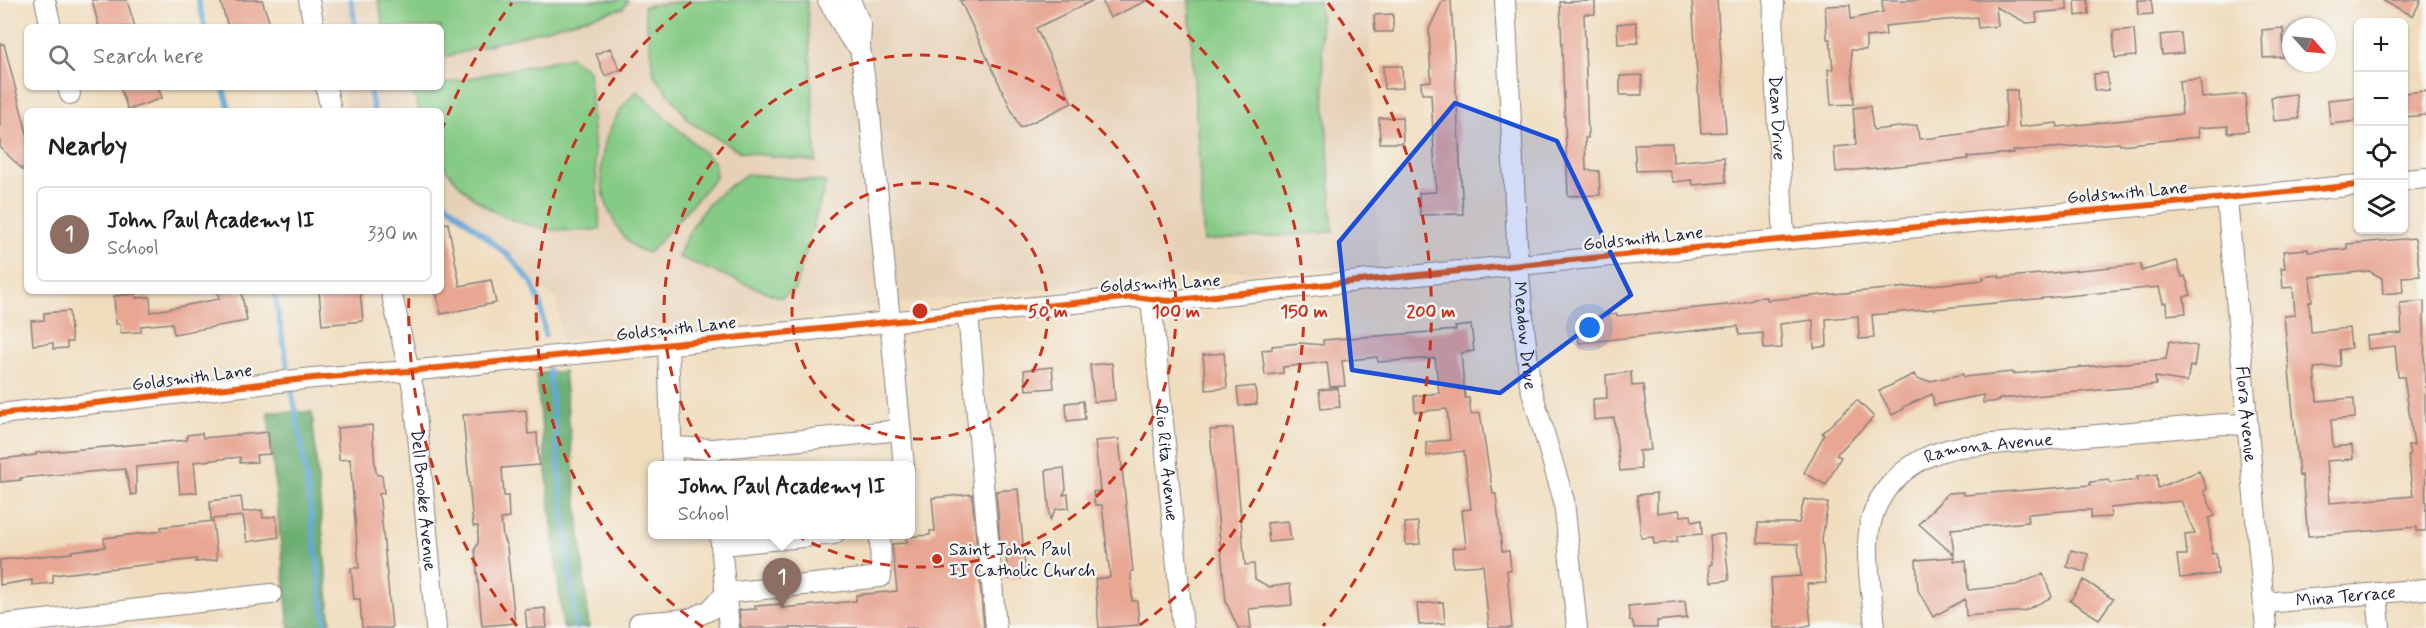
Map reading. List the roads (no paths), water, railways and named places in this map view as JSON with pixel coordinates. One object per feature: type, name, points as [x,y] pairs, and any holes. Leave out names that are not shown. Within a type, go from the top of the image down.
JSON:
[{"type":"street","points":[[45,0],[50,24]]},
{"type":"street","points":[[309,0],[313,24]]},
{"type":"street","points":[[828,0],[850,38],[860,48]]},
{"type":"street","points":[[850,0],[861,26],[860,48],[870,115],[904,461]]},
{"type":"street","name":"Meadow Drive","points":[[1505,0],[1518,265],[1530,385],[1564,501],[1577,628]]},
{"type":"street","name":"Dean Drive","points":[[1774,0],[1773,36],[1785,238]]},
{"type":"street","points":[[327,90],[330,108]]},
{"type":"street","points":[[2408,180],[2426,178]]},
{"type":"street","name":"Goldsmith Lane","points":[[0,414],[283,381],[1133,297],[1168,301],[1785,238],[2227,199],[2354,184]]},
{"type":"street","name":"Flora Avenue","points":[[2227,199],[2266,628]]},
{"type":"street","name":"Dell Brooke Avenue","points":[[392,294],[414,393],[436,628]]},
{"type":"street","name":"Rio Rita Avenue","points":[[1151,299],[1183,628]]},
{"type":"street","points":[[968,314],[996,628]]},
{"type":"street","points":[[668,344],[672,456],[713,449],[900,430]]},
{"type":"street","name":"Ramona Avenue","points":[[1875,628],[1868,544],[1870,524],[1882,494],[1903,471],[1916,462],[1944,450],[1959,447],[2223,424],[2247,425]]},
{"type":"street","points":[[729,628],[721,540],[740,539]]},
{"type":"street","points":[[639,623],[690,623],[710,610],[726,593],[881,578],[880,539]]},
{"type":"street","name":"Mina Terrace","points":[[2265,603],[2426,589]]},
{"type":"street","points":[[2377,593],[2380,628]]},
{"type":"street","points":[[0,625],[271,594]]},
{"type":"waterway","points":[[198,0],[204,24]]},
{"type":"waterway","points":[[351,0],[355,24]]},
{"type":"waterway","points":[[224,90],[229,108]]},
{"type":"waterway","points":[[370,90],[373,108]]},
{"type":"waterway","points":[[444,202],[511,258],[532,283],[541,306],[545,336]]},
{"type":"waterway","points":[[275,294],[302,447],[326,628]]},
{"type":"waterway","points":[[549,370],[576,628]]},
{"type":"place","name":"Saint John Paul II Catholic Church","points":[[937,559]]},
{"type":"place","name":"John Paul Academy II","points":[[782,608]]}]
